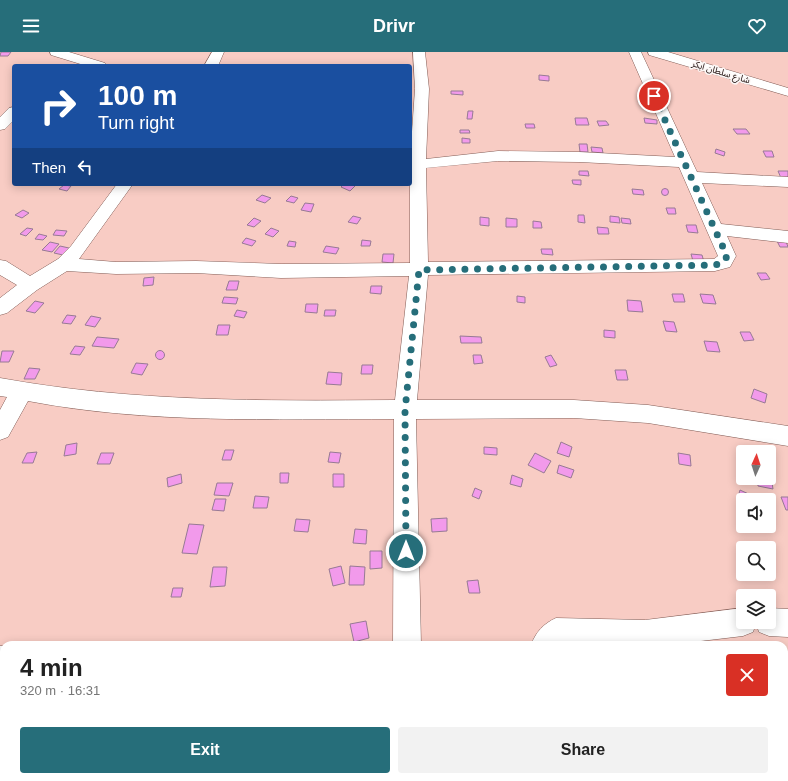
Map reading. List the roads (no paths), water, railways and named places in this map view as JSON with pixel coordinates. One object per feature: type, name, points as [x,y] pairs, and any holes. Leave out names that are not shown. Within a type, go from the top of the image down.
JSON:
[{"type":"main road","points":[[56,52],[92,64]]},
{"type":"main road","points":[[212,64],[218,52]]},
{"type":"main road","points":[[407,641],[405,411],[419,270],[414,165],[422,89],[419,52]]},
{"type":"main road","points":[[64,264],[116,268],[196,266],[281,271],[715,265],[724,262],[727,256],[716,228],[683,162],[636,52]]},
{"type":"main road","name":"شارع سلطان ابكر","points":[[654,52],[788,92]]},
{"type":"main road","points":[[72,64],[105,53]]},
{"type":"main road","points":[[0,126],[12,113]]},
{"type":"main road","points":[[414,165],[456,159],[498,156],[579,157],[683,162]]},
{"type":"main road","points":[[690,177],[788,182]]},
{"type":"main road","points":[[0,308],[30,285],[64,264],[77,250],[123,186]]},
{"type":"main road","points":[[716,228],[788,237]]},
{"type":"main road","points":[[0,266],[30,285]]},
{"type":"main road","points":[[0,387],[21,393],[136,405],[244,410],[405,411],[574,409],[634,413],[788,436]]},
{"type":"main road","points":[[0,430],[21,393]]},
{"type":"main road","points":[[776,622],[788,623]]},
{"type":"main road","points":[[548,641],[556,632],[645,634],[736,623]]}]
